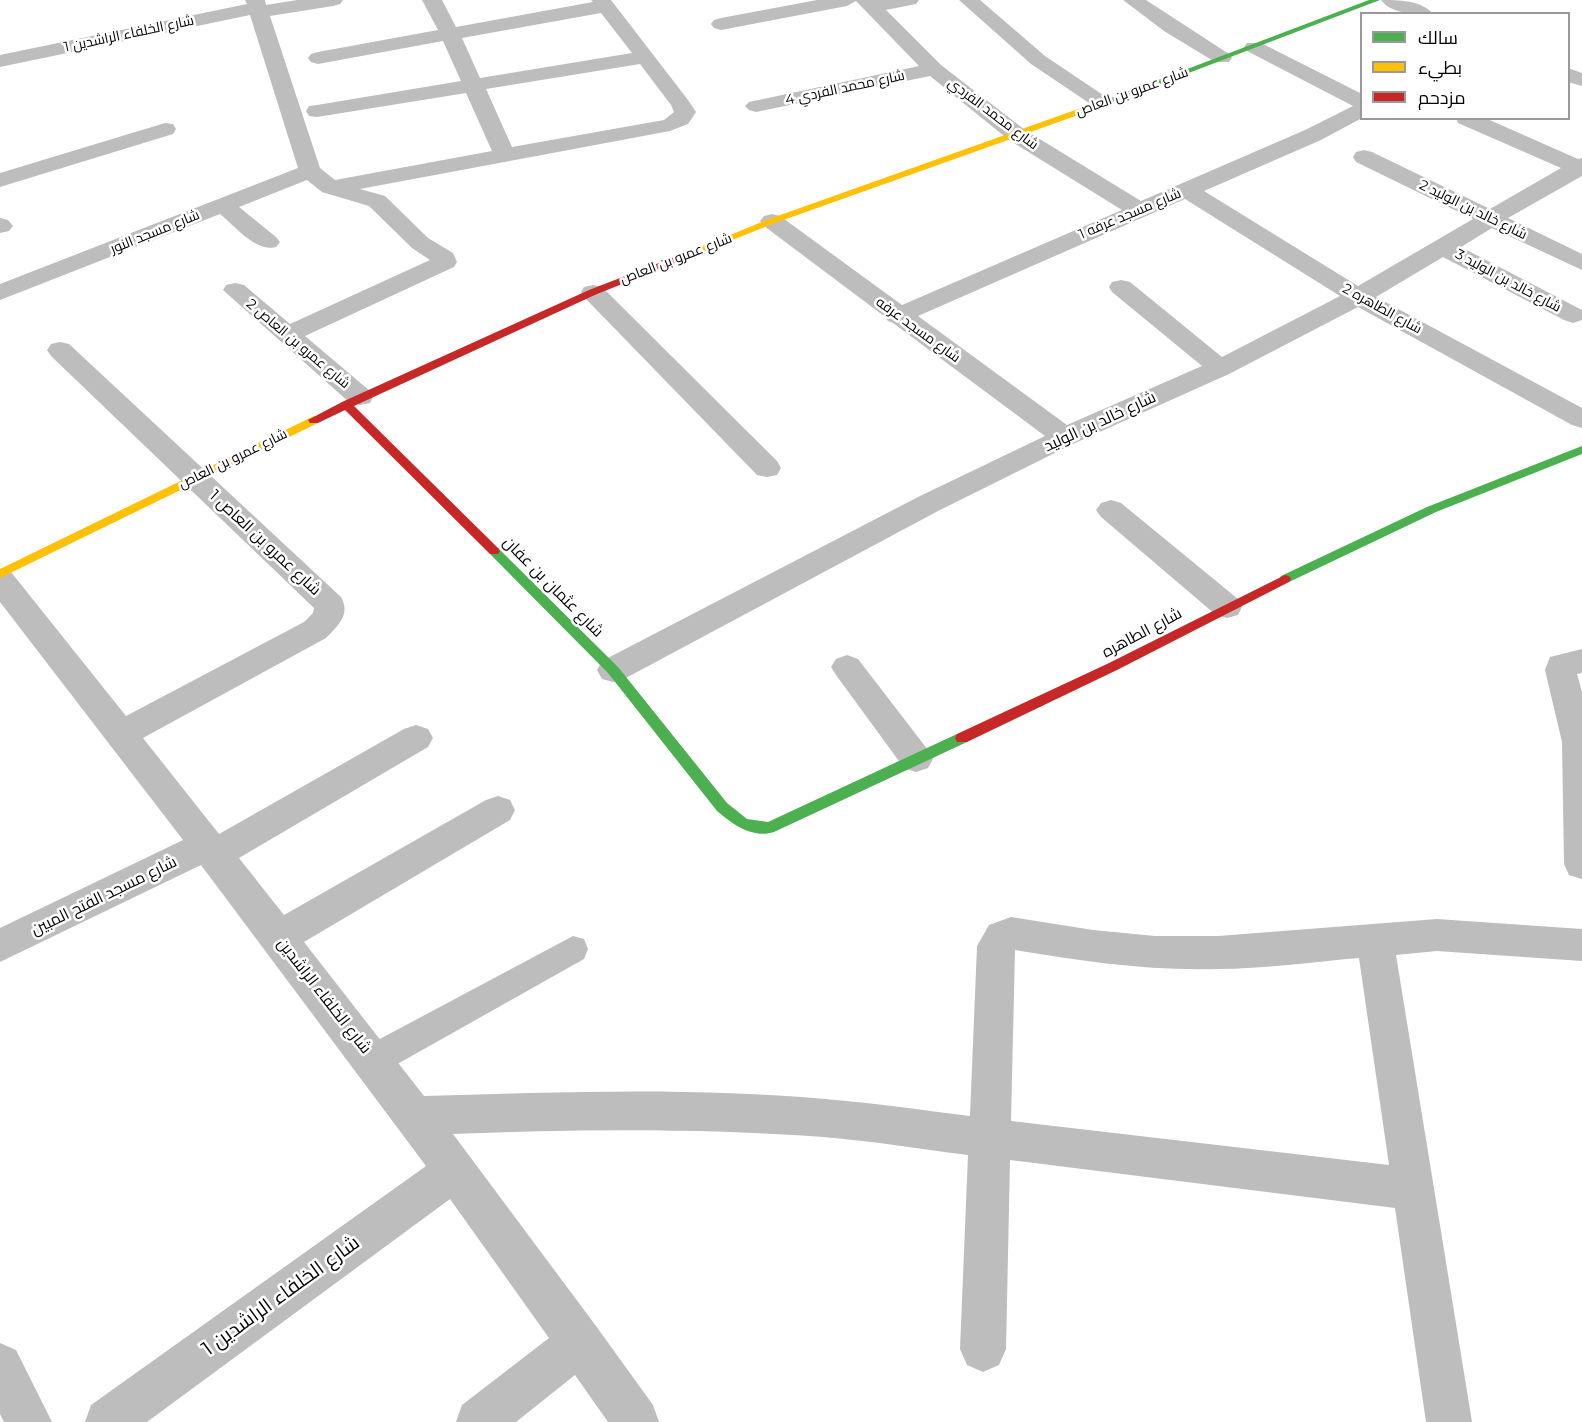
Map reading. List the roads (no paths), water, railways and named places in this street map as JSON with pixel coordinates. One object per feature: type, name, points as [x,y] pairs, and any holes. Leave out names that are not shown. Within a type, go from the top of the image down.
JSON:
[{"type":"street","name":"شارع الخلفاء الراشدين 1","points":[[0,61],[257,7],[333,0]]},
{"type":"street","points":[[432,0],[505,155]]},
{"type":"street","points":[[721,24],[847,0]]},
{"type":"street","points":[[869,3],[909,0]]},
{"type":"street","points":[[969,0],[1038,60],[1102,103]]},
{"type":"street","points":[[1133,0],[1171,27],[1222,58]]},
{"type":"street","name":"شارع عمرو بن العاص","points":[[0,574],[353,401],[593,292],[772,221],[1017,135],[1376,0]]},
{"type":"street","points":[[1391,0],[1419,12]]},
{"type":"street","points":[[318,58],[603,3],[685,112],[680,119],[670,125],[330,187]]},
{"type":"street","name":"شارع محمد الفردي","points":[[869,3],[934,69],[1017,135],[1137,209]]},
{"type":"street","points":[[257,7],[310,171],[330,187],[377,201],[420,243],[444,258],[445,262],[287,335]]},
{"type":"street","points":[[1254,47],[1360,102]]},
{"type":"street","points":[[318,111],[645,57]]},
{"type":"street","name":"شارع محمد الفردي 4","points":[[756,106],[934,69]]},
{"type":"street","name":"شارع مسجد عرفه 1","points":[[897,316],[1137,209],[1313,135],[1360,111]]},
{"type":"street","points":[[1471,120],[1581,167]]},
{"type":"street","points":[[0,180],[165,129]]},
{"type":"street","name":"شارع خالد بن الوليد 2","points":[[1364,157],[1582,263]]},
{"type":"street","name":"شارع خالد بن الوليد","points":[[613,670],[917,509],[1065,437],[1220,368],[1358,297],[1581,167]]},
{"type":"street","name":"شارع مسجد النور","points":[[0,293],[310,171]]},
{"type":"street","name":"شارع الطاهره 2","points":[[1186,190],[1358,297],[1582,419]]},
{"type":"street","points":[[223,205],[268,242]]},
{"type":"street","name":"شارع مسجد عرفه","points":[[772,221],[897,316],[1065,437]]},
{"type":"street","name":"شارع خالد بن الوليد 3","points":[[1443,247],[1574,315]]},
{"type":"street","points":[[1121,287],[1220,368]]},
{"type":"street","name":"شارع عمرو بن العاص 2","points":[[235,290],[287,335],[353,401]]},
{"type":"street","points":[[593,292],[767,468]]},
{"type":"street","name":"شارع عمرو بن العاص 1","points":[[60,350],[330,605],[328,617],[315,630],[120,734]]},
{"type":"street","name":"شارع عثمان بن عفان","points":[[353,401],[613,670],[722,807]]},
{"type":"street","name":"شارع الطاهره","points":[[722,807],[736,822],[752,829],[769,828],[1112,667],[1227,607],[1383,531],[1489,484],[1582,450]]},
{"type":"street","points":[[1111,510],[1227,607]]},
{"type":"street","name":"شارع الخلفاء الراشدين","points":[[0,580],[374,1060],[636,1422]]},
{"type":"street","points":[[1582,661],[1567,662],[1561,665],[1559,671],[1569,697],[1577,731],[1581,766],[1579,819],[1582,864]]},
{"type":"street","points":[[846,667],[916,759]]},
{"type":"street","name":"شارع مسجد الفتح المبين","points":[[0,946],[211,850],[416,738]]},
{"type":"street","points":[[279,937],[498,810]]},
{"type":"street","points":[[983,1349],[996,946],[1002,936],[1011,933],[1124,949],[1218,953],[1437,935],[1582,945]]},
{"type":"street","points":[[1375,940],[1449,1422]]},
{"type":"street","points":[[415,1116],[553,1111],[688,1112],[824,1118],[1412,1189]]},
{"type":"street","name":"شارع الخلفاء الراشدين 1","points":[[108,1422],[455,1170]]},
{"type":"street","points":[[479,1422],[580,1342]]},
{"type":"street","points":[[0,1366],[29,1422]]},
{"type":"lane","points":[[374,1060],[573,949]]}]
